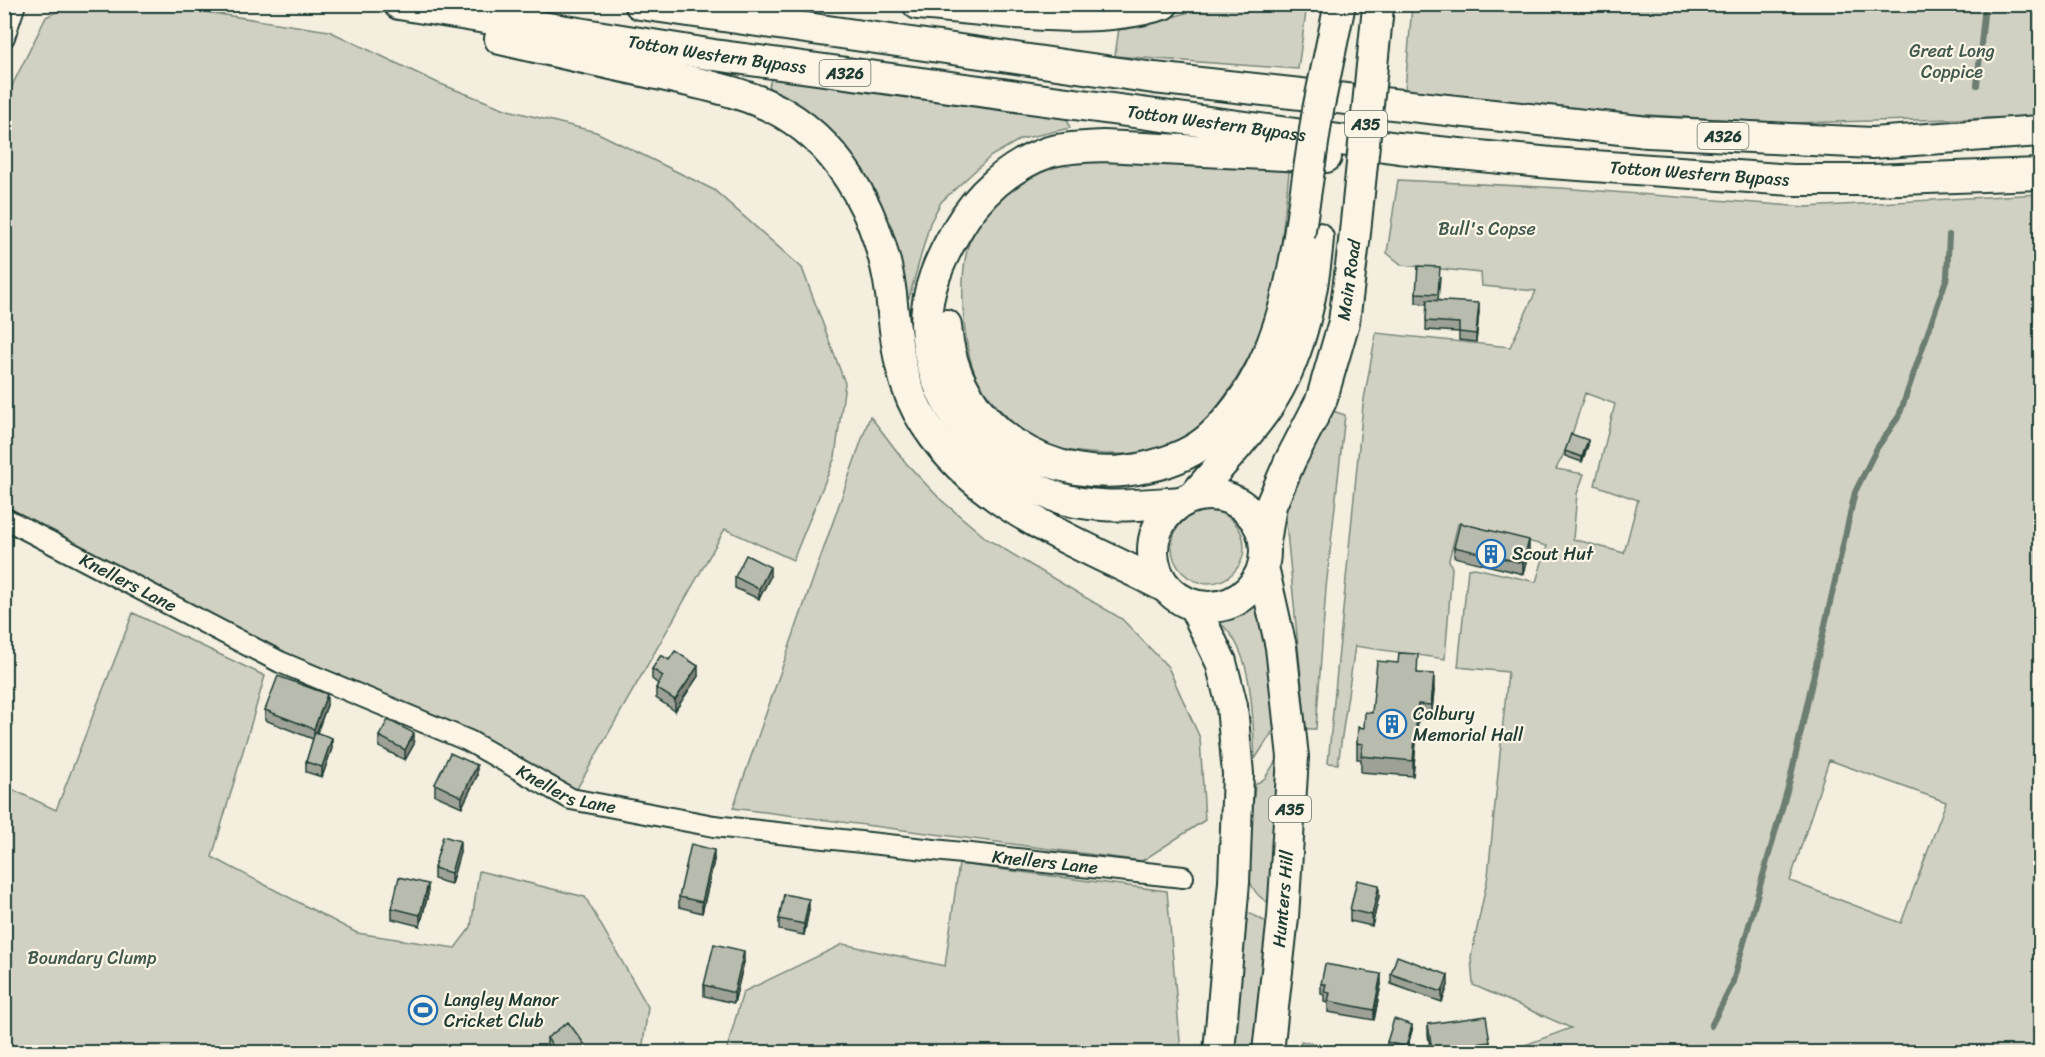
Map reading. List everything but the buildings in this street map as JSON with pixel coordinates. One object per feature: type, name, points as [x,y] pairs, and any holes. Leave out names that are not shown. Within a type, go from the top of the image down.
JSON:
[{"type":"main road","points":[[387,4],[471,33],[731,91],[783,113],[808,132],[843,168],[862,201],[885,262],[900,367],[912,401],[945,453],[968,477],[997,498],[1166,588],[1178,599],[1194,606],[1220,606],[1244,596],[1256,583],[1264,555],[1260,527],[1240,504],[1225,497],[1209,495],[1188,499],[1105,505],[1080,503],[1052,495],[1014,475],[994,460],[957,418],[935,373],[926,324],[939,261],[958,228],[985,192],[1002,177],[1048,153],[1070,148],[1103,146],[1292,156],[1551,163]]},
{"type":"main road","name":"Totton Western Bypass","points":[[399,4],[714,55],[1291,135],[1551,163],[1792,180],[1870,180],[2040,174]]},
{"type":"main road","name":"Totton Western Bypass","points":[[639,4],[1154,78],[1648,132],[1872,143],[2040,130]]},
{"type":"main road","points":[[918,4],[1082,15],[1152,7]]},
{"type":"main road","name":"Main Road","points":[[1188,499],[1265,411],[1278,388],[1303,328],[1314,281],[1308,237],[1340,4]]},
{"type":"main road","name":"Main Road","points":[[1264,555],[1271,505],[1290,461],[1322,401],[1344,322],[1378,6]]},
{"type":"main road","points":[[958,228],[945,292],[947,339],[962,383],[977,409],[1004,435],[1041,460],[1088,473],[1110,473],[1162,464],[1211,438],[1229,418],[1259,371],[1279,327],[1294,270],[1308,237]]},
{"type":"main road","points":[[1166,588],[1157,573],[1153,557],[1153,541],[1163,518],[1188,499]]},
{"type":"main road","name":"Hunters Hill","points":[[1264,555],[1281,648],[1293,757],[1283,917],[1268,1053]]},
{"type":"main road","points":[[1194,606],[1221,662],[1232,706],[1238,774],[1234,882],[1219,1053]]},
{"type":"street","points":[[4,37],[12,6]]},
{"type":"street","name":"Knellers Lane","points":[[4,519],[280,662],[469,741],[571,799],[714,826],[1183,877]]},
{"type":"green space","points":[[153,4],[329,31],[438,83],[508,110],[596,132],[714,190],[802,268],[845,383],[835,457],[793,560],[725,529],[571,799],[280,662],[5,518],[4,102],[46,17],[70,5]]},
{"type":"green space","points":[[1211,5],[1307,5],[1298,69],[1115,56],[1119,28],[1157,22]]},
{"type":"green space","name":"Great Long Coppice","points":[[1412,5],[2040,5],[2040,117],[1789,123],[1527,108],[1405,90]]},
{"type":"green space","points":[[772,75],[1065,113],[1070,128],[1021,139],[991,156],[941,202],[930,223],[909,298],[899,302],[894,261],[885,221],[865,180],[837,146],[821,131],[768,90]]},
{"type":"green space","points":[[1081,158],[1290,165],[1278,267],[1261,337],[1229,391],[1214,410],[1182,439],[1163,447],[1118,454],[1073,451],[1041,443],[1026,434],[990,398],[980,384],[969,355],[964,318],[963,281],[967,250],[974,234],[1001,196],[1021,178],[1046,167]]},
{"type":"green space","name":"Bull's Copse","points":[[1398,180],[1561,188],[1806,207],[2040,194],[2040,1052],[1506,1052],[1571,1028],[1473,985],[1471,957],[1488,876],[1508,672],[1458,667],[1468,569],[1475,568],[1536,582],[1547,546],[1458,524],[1449,560],[1452,568],[1445,659],[1355,646],[1338,764],[1328,763],[1363,405],[1376,333],[1510,347],[1536,291],[1482,286],[1481,273],[1402,265],[1387,253]],"holes":[[[1585,393],[1615,404],[1595,485],[1638,500],[1624,553],[1573,539],[1577,494],[1584,474],[1556,469],[1569,444]],[[1829,760],[1946,802],[1901,923],[1790,881]]]},
{"type":"green space","points":[[1330,410],[1345,415],[1326,588],[1316,729],[1306,729],[1285,511],[1288,496]]},
{"type":"green space","points":[[870,416],[906,463],[940,499],[987,539],[1122,619],[1168,667],[1200,738],[1205,820],[1142,861],[733,808]]},
{"type":"green space","points":[[1201,511],[1215,511],[1234,521],[1244,540],[1244,554],[1234,573],[1215,583],[1201,583],[1182,573],[1172,554],[1172,540],[1182,521]]},
{"type":"green space","points":[[1258,601],[1281,729],[1273,731],[1255,759],[1252,706],[1246,668],[1231,635],[1220,623],[1247,611]]},
{"type":"green space","name":"Boundary Clump","points":[[133,613],[265,676],[212,857],[357,933],[455,948],[471,927],[479,871],[585,897],[648,1007],[642,1052],[5,1052],[5,786],[56,810]]},
{"type":"green space","points":[[1281,753],[1272,904],[1260,897],[1252,885],[1248,867],[1249,844],[1255,785],[1265,778]]},
{"type":"green space","points":[[959,864],[1167,891],[1181,1052],[726,1052],[743,992],[843,944],[945,966]]},
{"type":"green space","points":[[1247,912],[1272,925],[1258,1052],[1233,1052]]},
{"type":"green space","points":[[1301,1041],[1354,1052],[1300,1052]]},
{"type":"waterway","points":[[1977,85],[1985,4]]},
{"type":"waterway","points":[[1711,1026],[1732,985],[1790,780],[1855,492],[1877,448],[1899,416],[1947,277],[1949,235]]},
{"type":"place","name":"Scout Hut","points":[[1491,554]]},
{"type":"place","name":"Colbury Memorial Hall","points":[[1392,724]]},
{"type":"place","name":"Langley Manor Cricket Club","points":[[423,1010]]}]
